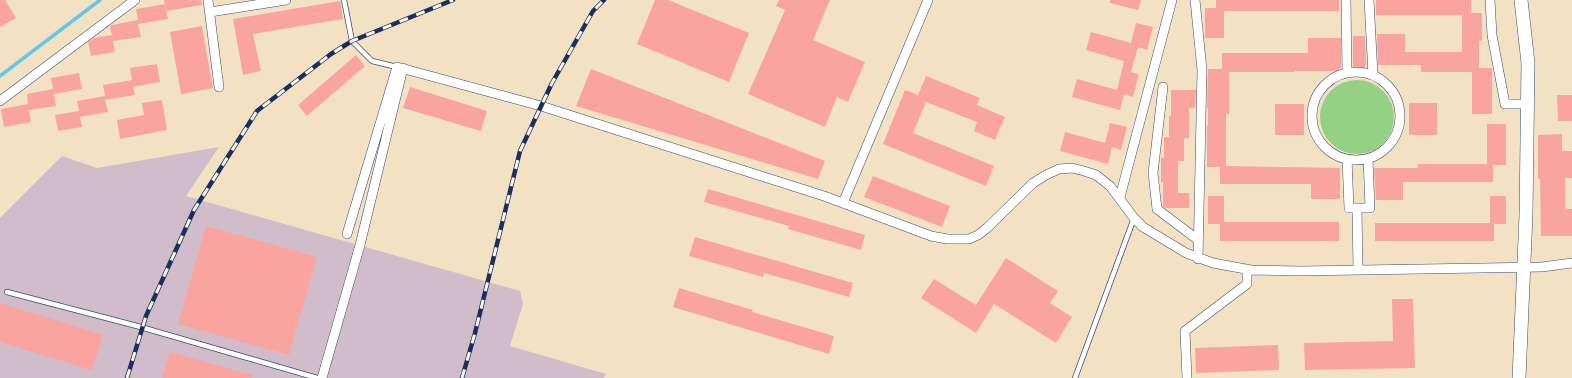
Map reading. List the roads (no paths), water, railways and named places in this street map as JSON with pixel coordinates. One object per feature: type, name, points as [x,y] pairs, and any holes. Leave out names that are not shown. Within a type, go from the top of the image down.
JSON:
[{"type":"street","points":[[0,101],[135,0]]},
{"type":"street","points":[[208,0],[219,87]]},
{"type":"street","points":[[210,12],[286,0]]},
{"type":"street","points":[[843,203],[928,0]]},
{"type":"street","points":[[1120,197],[1172,0]]},
{"type":"street","points":[[1195,0],[1202,70],[1198,259]]},
{"type":"street","points":[[1346,0],[1347,73]]},
{"type":"street","points":[[1369,0],[1373,75]]},
{"type":"street","points":[[1490,0],[1492,35],[1505,104],[1527,104]]},
{"type":"street","points":[[1519,378],[1526,215],[1528,62],[1521,0]]},
{"type":"street","points":[[400,67],[541,106],[843,203],[931,236],[960,240],[969,239],[978,235],[1034,183],[1046,174],[1059,169],[1072,168],[1084,170],[1096,175],[1110,186],[1120,197],[1134,218],[1143,227],[1186,253],[1198,259],[1247,270],[1542,267],[1572,263]]},
{"type":"street","points":[[347,234],[400,67]]},
{"type":"street","points":[[322,378],[360,245],[400,67]]},
{"type":"street","points":[[1356,71],[1373,75],[1388,84],[1398,99],[1401,116],[1398,133],[1388,148],[1373,158],[1356,161],[1339,158],[1324,148],[1315,134],[1311,116],[1314,99],[1324,84],[1339,75],[1356,71]]},
{"type":"street","points":[[1163,87],[1153,172],[1157,209],[1198,240]]},
{"type":"street","points":[[1347,159],[1349,208],[1370,208],[1368,159]]},
{"type":"street","points":[[1357,208],[1358,270]]},
{"type":"street","points":[[1186,378],[1185,331],[1247,284],[1247,270]]},
{"type":"lane","points":[[344,0],[352,42],[372,61],[400,67]]},
{"type":"lane","points":[[1075,378],[1134,218]]},
{"type":"lane","points":[[7,292],[137,326],[316,378]]},
{"type":"waterway","points":[[0,76],[100,0]]},
{"type":"railway","points":[[127,378],[146,316],[194,210],[257,111],[331,54],[352,41],[453,0]]},
{"type":"railway","points":[[462,378],[475,333],[520,151],[552,83],[593,11],[604,0]]}]
